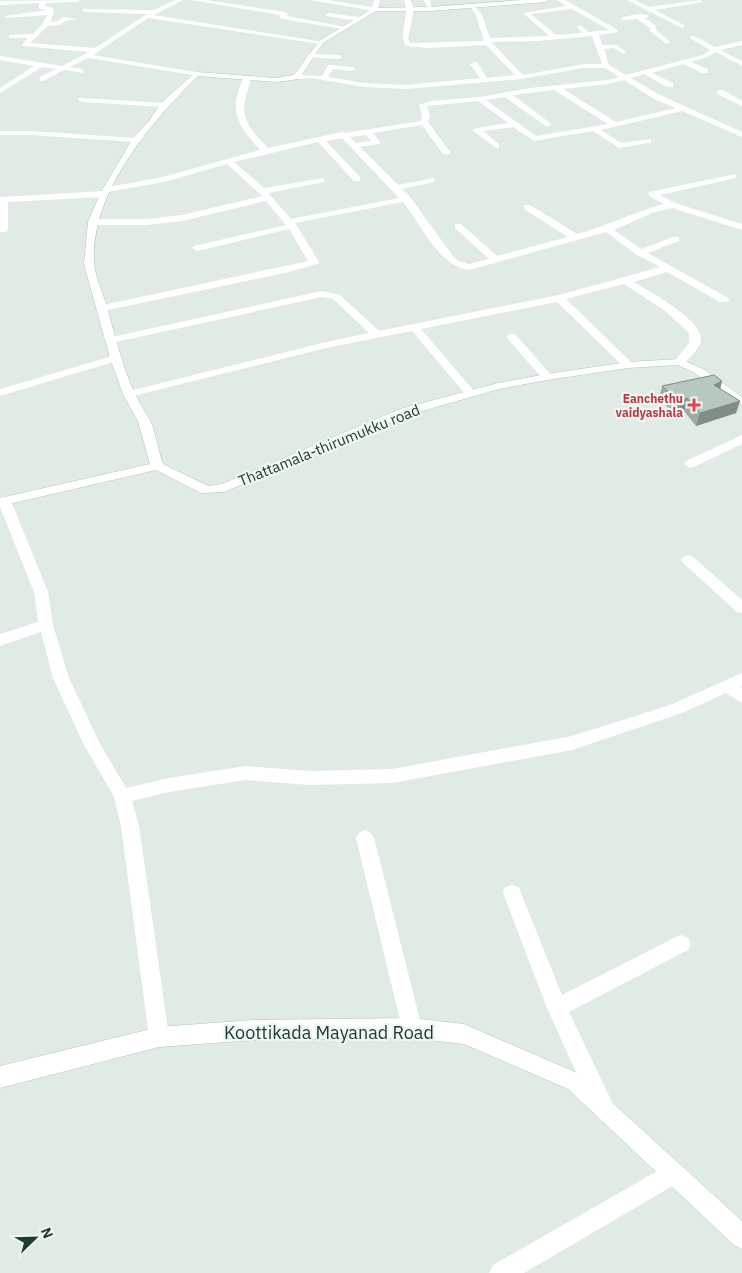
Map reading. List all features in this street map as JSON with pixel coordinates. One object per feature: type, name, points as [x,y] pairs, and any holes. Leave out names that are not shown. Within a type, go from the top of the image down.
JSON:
[{"type":"street","points":[[0,3],[77,0]]},
{"type":"street","points":[[43,79],[87,56],[147,16],[180,0]]},
{"type":"street","points":[[194,0],[285,14],[282,17],[343,27]]},
{"type":"street","points":[[313,0],[340,2],[375,9],[430,9],[546,0]]},
{"type":"street","points":[[296,77],[325,37],[375,9],[377,0]]},
{"type":"street","points":[[407,0],[411,9],[405,39],[408,45],[427,46],[616,31],[560,0]]},
{"type":"street","points":[[426,0],[430,9]]},
{"type":"street","points":[[630,0],[682,26]]},
{"type":"street","points":[[41,2],[41,8],[50,8],[51,13],[47,24],[25,45],[62,46],[95,50]]},
{"type":"street","points":[[646,9],[700,2]]},
{"type":"street","points":[[473,6],[479,15],[488,41],[521,77]]},
{"type":"street","points":[[554,37],[526,13],[573,7]]},
{"type":"street","points":[[85,10],[155,12]]},
{"type":"street","points":[[7,16],[51,13]]},
{"type":"street","points":[[320,14],[357,19]]},
{"type":"street","points":[[623,18],[660,15]]},
{"type":"street","points":[[147,16],[325,37]]},
{"type":"street","points":[[573,16],[588,16]]},
{"type":"street","points":[[637,16],[654,27],[652,30],[667,42]]},
{"type":"street","points":[[47,24],[60,23],[63,19],[74,18]]},
{"type":"street","points":[[580,27],[591,34],[600,47],[606,66]]},
{"type":"street","points":[[612,32],[622,39]]},
{"type":"street","points":[[11,36],[34,36]]},
{"type":"street","points":[[562,36],[572,43]]},
{"type":"street","points":[[692,37],[742,64]]},
{"type":"street","points":[[62,46],[68,42]]},
{"type":"street","points":[[87,56],[196,74],[247,79],[276,80],[311,76],[364,85],[397,83],[415,96],[430,103],[480,99],[555,87],[608,82],[685,62],[705,56],[714,50],[742,43]]},
{"type":"street","points":[[600,47],[615,46],[623,52]]},
{"type":"street","points":[[310,56],[339,57]]},
{"type":"street","points":[[0,58],[80,71]]},
{"type":"street","points":[[685,62],[705,72]]},
{"type":"street","points":[[0,91],[40,64]]},
{"type":"street","points":[[474,64],[485,80]]},
{"type":"street","points":[[415,96],[485,80],[521,77],[584,66],[606,66],[657,97],[742,135]]},
{"type":"street","points":[[324,78],[332,67],[352,68]]},
{"type":"street","points":[[645,72],[670,85]]},
{"type":"street","points":[[159,1037],[130,826],[122,796],[92,745],[61,678],[46,625],[42,592],[2,502],[157,466],[144,421],[129,394],[116,358],[89,264],[93,222],[105,192],[136,140],[152,123],[164,105],[196,74]]},
{"type":"street","points":[[247,79],[238,111],[241,124],[266,150]]},
{"type":"street","points":[[555,87],[616,125]]},
{"type":"street","points":[[720,92],[742,104]]},
{"type":"street","points":[[506,94],[547,125]]},
{"type":"street","points":[[415,96],[426,116],[424,122]]},
{"type":"street","points":[[480,99],[534,139],[616,125],[682,109]]},
{"type":"street","points":[[82,100],[164,105]]},
{"type":"street","points":[[4,230],[1,199],[105,192],[164,179],[266,150],[320,138],[405,127],[424,122]]},
{"type":"street","points":[[424,122],[446,152]]},
{"type":"street","points":[[496,146],[476,130],[514,125]]},
{"type":"street","points":[[594,129],[620,146],[648,141]]},
{"type":"street","points":[[354,146],[376,142],[367,131]]},
{"type":"street","points":[[0,133],[30,133],[136,140]]},
{"type":"street","points":[[342,134],[407,199],[453,262],[460,267],[468,267],[496,260],[608,229],[649,211],[672,206]]},
{"type":"street","points":[[320,138],[356,179]]},
{"type":"street","points":[[103,308],[285,270],[314,262],[289,224],[264,194],[228,161]]},
{"type":"street","points":[[733,176],[652,194],[672,206],[742,227]]},
{"type":"street","points":[[93,222],[147,222],[182,218],[264,194],[321,180]]},
{"type":"street","points":[[396,188],[431,180]]},
{"type":"street","points":[[197,248],[289,224],[407,199]]},
{"type":"street","points":[[527,208],[575,237]]},
{"type":"street","points":[[458,226],[496,260]]},
{"type":"street","points":[[608,229],[640,253],[724,300]]},
{"type":"street","points":[[640,253],[676,239]]},
{"type":"street","points":[[129,394],[326,345],[559,298],[668,268]]},
{"type":"street","points":[[626,281],[687,322],[696,332],[696,340],[680,362],[699,371],[737,399],[742,405]]},
{"type":"street","points":[[111,340],[322,294],[336,297],[376,335]]},
{"type":"street","points":[[559,298],[628,365]]},
{"type":"street","points":[[414,327],[470,393]]},
{"type":"street","points":[[512,337],[547,377]]},
{"type":"street","points":[[0,393],[116,358]]},
{"type":"street","name":"Thattamala-thirumukku road","points":[[157,466],[206,490],[224,488],[404,412],[470,393],[547,377],[628,365],[680,362]]},
{"type":"street","points":[[690,464],[742,439]]},
{"type":"street","points":[[688,560],[742,608]]},
{"type":"street","points":[[0,640],[46,625]]},
{"type":"street","points":[[122,796],[169,785],[246,772],[310,778],[392,776],[572,743],[676,708],[734,682],[742,697]]},
{"type":"street","points":[[365,838],[412,1028]]},
{"type":"street","points":[[512,893],[557,1008],[605,1109]]},
{"type":"street","points":[[557,1008],[681,944]]},
{"type":"street","name":"Koottikada Mayanad Road","points":[[0,1077],[159,1037],[253,1030],[412,1028],[464,1034],[575,1082],[742,1237]]},
{"type":"street","points":[[501,1273],[673,1173]]},
{"type":"building","points":[[714,375],[722,381],[714,385],[740,401],[700,413],[687,398],[679,402],[662,386]]},
{"type":"place","name":"Eanchethu vaidyashala","points":[[694,405]]}]
